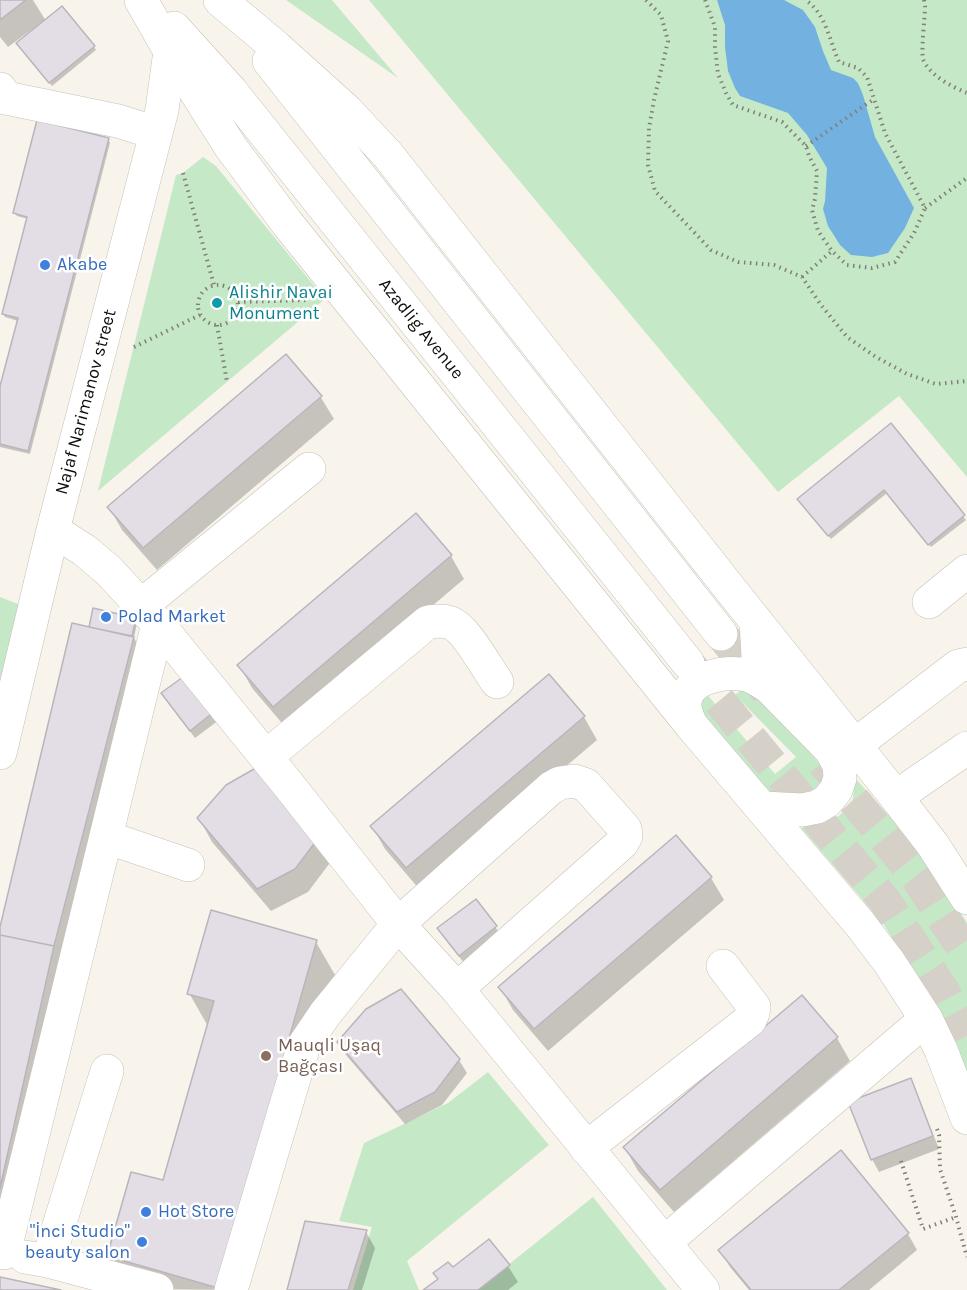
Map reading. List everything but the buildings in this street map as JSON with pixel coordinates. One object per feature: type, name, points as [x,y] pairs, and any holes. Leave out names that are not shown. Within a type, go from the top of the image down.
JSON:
[{"type":"main road","points":[[141,0],[230,146],[288,223],[691,725],[860,924],[889,962],[926,1018],[967,1118]]},
{"type":"main road","name":"Azadlig Avenue","points":[[148,0],[231,91],[688,663]]},
{"type":"main road","points":[[209,0],[276,70],[721,634]]},
{"type":"main road","points":[[220,0],[347,111],[388,155],[756,621],[843,748]]},
{"type":"main road","name":"Najaf Narimanov street","points":[[0,753],[53,530],[159,122],[170,51]]},
{"type":"main road","points":[[2,95],[118,121],[159,122],[200,99]]},
{"type":"main road","points":[[157,1290],[48,1261],[2,1252],[106,837],[150,615],[309,469]]},
{"type":"main road","points":[[53,530],[84,550],[108,570],[150,615],[398,924],[457,989],[703,1290]]},
{"type":"main road","points":[[929,602],[967,571]]},
{"type":"main road","points":[[756,621],[758,656],[768,686]]},
{"type":"main road","points":[[266,757],[428,622],[451,623],[461,629],[497,682]]},
{"type":"main road","points":[[762,808],[802,810],[817,807],[827,801],[836,790],[840,778],[839,765],[843,748],[958,666],[967,664]]},
{"type":"main road","points":[[691,725],[684,700],[689,690],[702,680],[717,674],[742,675],[750,676],[768,686],[843,748],[896,797],[933,845],[967,898]]},
{"type":"main road","points":[[896,797],[967,748]]},
{"type":"main road","points":[[231,1290],[304,1045],[398,924],[551,788],[560,783],[574,781],[586,784],[625,829],[626,836],[622,843],[457,989]]},
{"type":"main road","points":[[106,837],[188,865]]},
{"type":"main road","points":[[586,1148],[750,1020],[754,1007],[723,966]]},
{"type":"main road","points":[[664,1243],[926,1018]]},
{"type":"main road","points":[[48,1261],[107,1071]]},
{"type":"path","points":[[646,0],[662,15],[668,40],[649,129],[648,165],[656,191],[711,250],[738,262],[774,265],[802,277],[846,337],[876,357],[907,374],[936,384],[967,381]]},
{"type":"path","points":[[705,0],[715,27],[718,74],[726,93],[733,105],[782,122],[806,146],[817,171],[812,210],[818,231],[832,251],[847,265],[872,268],[895,262],[914,233],[926,208],[967,178]]},
{"type":"path","points":[[805,0],[825,22],[839,62],[858,68],[867,77],[885,133],[926,208]]},
{"type":"path","points":[[924,0],[923,58],[933,73],[953,88],[967,93]]},
{"type":"path","points":[[806,146],[874,99]]},
{"type":"path","points":[[183,173],[214,285]]},
{"type":"path","points":[[802,277],[832,251]]},
{"type":"path","points":[[214,285],[221,285],[232,290],[238,303],[235,316],[230,321],[217,325],[210,323],[200,315],[198,308],[203,291],[214,285]]},
{"type":"path","points":[[238,303],[314,300]]},
{"type":"path","points":[[134,347],[200,315]]},
{"type":"path","points":[[217,325],[227,382]]},
{"type":"path","points":[[935,1124],[939,1135],[940,1169],[967,1257]]},
{"type":"path","points":[[901,1161],[923,1229],[956,1217]]},
{"type":"green space","points":[[286,0],[332,0],[398,78]]},
{"type":"green space","points":[[369,0],[967,0],[967,477],[899,396],[778,492]]},
{"type":"green space","points":[[203,157],[216,166],[325,299],[98,491],[176,175],[183,173]]},
{"type":"green space","points":[[0,597],[23,606],[0,698]]},
{"type":"green space","points":[[744,688],[782,719],[823,768],[825,778],[808,800],[777,799],[763,786],[693,703],[705,692],[775,774],[796,757],[735,695]]},
{"type":"green space","points":[[855,778],[910,839],[967,923],[967,1077],[931,999],[882,922],[801,828],[822,826],[840,815],[853,799]]},
{"type":"green space","points":[[488,1072],[549,1145],[407,1261],[419,1290],[353,1290],[372,1227],[339,1221],[364,1143],[448,1103]]},
{"type":"green space","points":[[593,1197],[667,1290],[478,1290],[478,1289]]},
{"type":"water","points":[[717,0],[784,0],[803,10],[815,27],[831,70],[853,78],[858,83],[875,137],[914,208],[905,228],[888,253],[872,257],[851,255],[840,245],[828,226],[823,209],[827,168],[807,135],[788,113],[740,96],[735,88],[728,71],[725,25]]},
{"type":"tunnel","points":[[721,634],[767,691]]},
{"type":"tunnel","points":[[688,663],[885,901],[945,994],[967,1036]]},
{"type":"tunnel","points":[[823,762],[917,878],[967,955]]},
{"type":"place","name":"Akabe","points":[[45,265]]},
{"type":"place","name":"Alishir Navai Monument","points":[[217,303]]},
{"type":"place","name":"Polad Market","points":[[106,617]]},
{"type":"place","name":"Mauqli Uşaq Bağçası","points":[[266,1056]]},
{"type":"place","name":"Hot Store","points":[[146,1212]]},
{"type":"place","name":"\"İnci Studio\" beauty salon","points":[[142,1242]]}]
